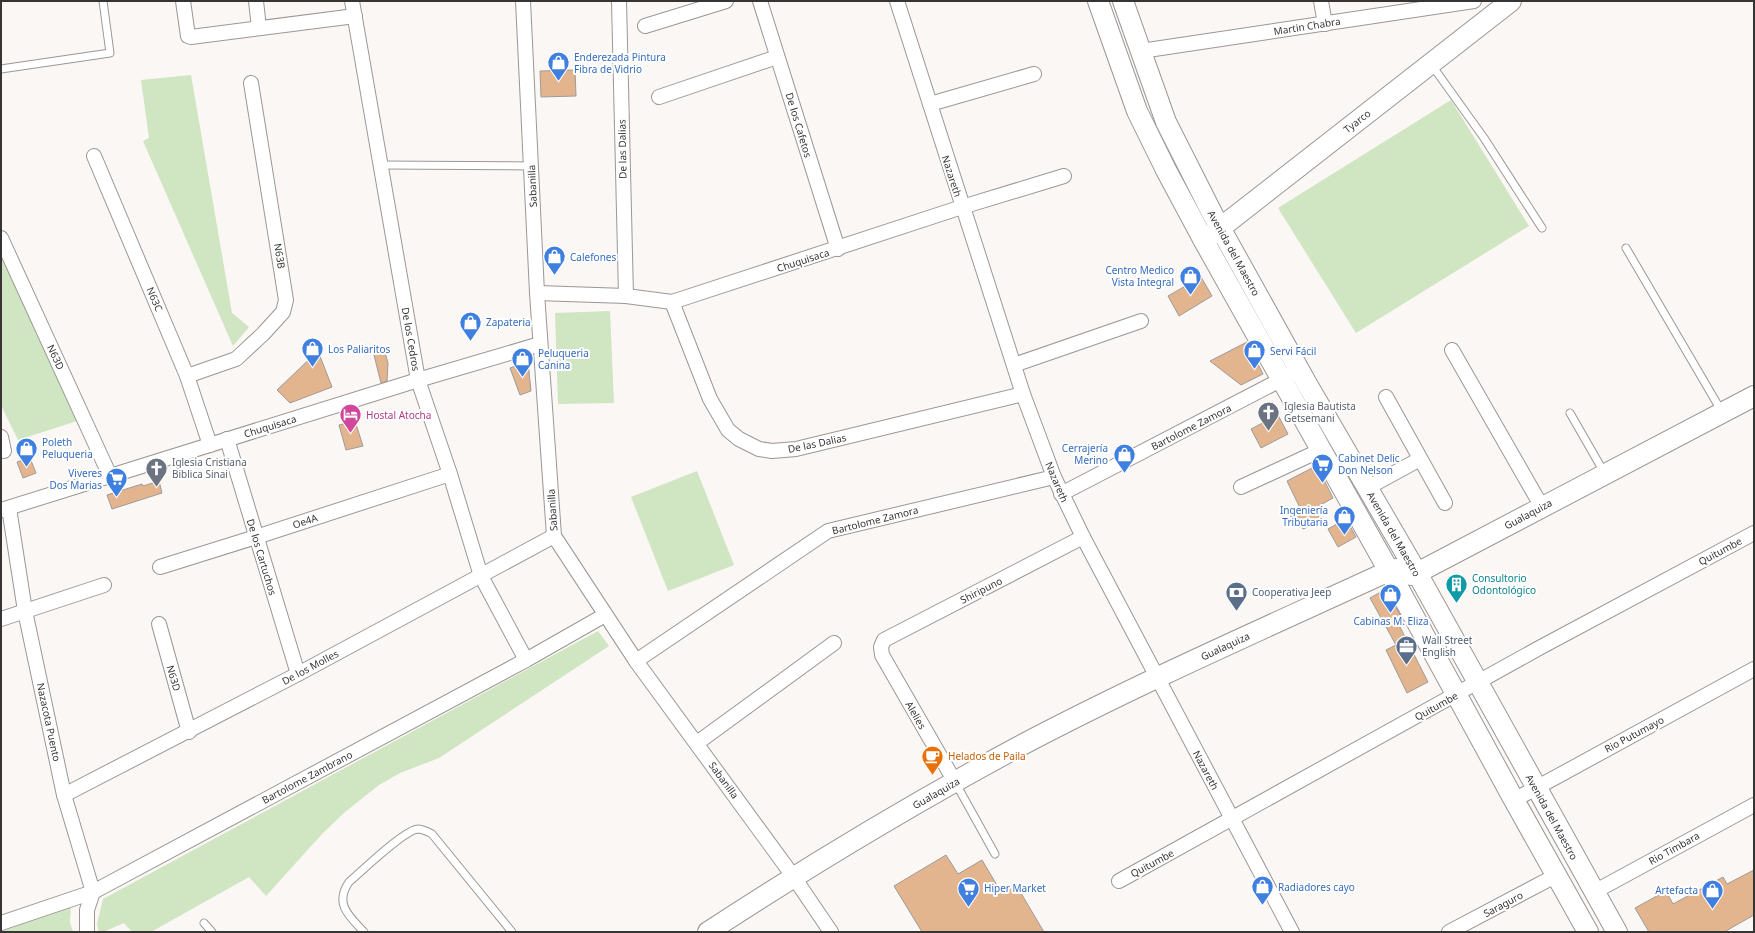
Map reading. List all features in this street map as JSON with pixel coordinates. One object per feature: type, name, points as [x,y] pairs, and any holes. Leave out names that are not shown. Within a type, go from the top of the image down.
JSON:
[{"type":"main road","name":"Avenida del Maestro","points":[[1098,1],[1137,111],[1166,170],[1321,450],[1390,570],[1514,800],[1588,932]]},
{"type":"main road","name":"Avenida del Maestro","points":[[1122,1],[1166,122],[1220,228],[1299,370],[1417,573],[1617,932]]},
{"type":"main road","name":"Tyarco","points":[[1204,241],[1511,1]]},
{"type":"main road","points":[[1166,170],[1185,160]]},
{"type":"main road","name":"Gualaquiza","points":[[1417,573],[1754,396]]},
{"type":"main road","points":[[1390,570],[1396,569],[1411,575],[1417,573]]},
{"type":"main road","name":"Gualaquiza","points":[[708,932],[793,876],[1018,747],[1157,677],[1390,570]]},
{"type":"street","points":[[183,1],[189,37],[355,16]]},
{"type":"street","points":[[256,1],[259,28]]},
{"type":"street","name":"De los Cedros","points":[[352,1],[418,380],[450,474],[481,576],[526,660]]},
{"type":"street","name":"Sabanilla","points":[[523,1],[537,293],[554,536],[636,661],[793,876],[831,932]]},
{"type":"street","name":"De las Dalias","points":[[619,1],[626,296]]},
{"type":"street","points":[[645,26],[726,1]]},
{"type":"street","name":"De los Cafetos","points":[[760,1],[838,249]]},
{"type":"street","name":"Nazareth","points":[[897,1],[1023,394],[1061,494],[1292,932]]},
{"type":"street","points":[[1321,1],[1324,24]]},
{"type":"street","name":"Martin Chabra","points":[[1141,51],[1474,1]]},
{"type":"street","points":[[659,97],[778,58]]},
{"type":"street","points":[[930,104],[1034,74]]},
{"type":"street","name":"N63B","points":[[187,376],[236,359],[263,334],[283,312],[286,300],[251,83]]},
{"type":"street","name":"N63C","points":[[94,156],[187,376],[210,445]]},
{"type":"street","name":"Chuquisaca","points":[[537,293],[626,296],[672,302],[838,249],[962,207],[1064,176]]},
{"type":"street","name":"N63D","points":[[1,238],[110,476]]},
{"type":"street","name":"De las Dalias","points":[[672,302],[710,399],[720,419],[728,430],[739,439],[759,449],[772,452],[796,449],[1023,394]]},
{"type":"street","points":[[1014,365],[1141,321]]},
{"type":"street","name":"Chuquisaca","points":[[5,509],[418,380],[540,344]]},
{"type":"street","points":[[1452,350],[1542,507]]},
{"type":"street","name":"Bartolome Zamora","points":[[1061,494],[1299,370]]},
{"type":"street","points":[[1386,397],[1445,503]]},
{"type":"street","points":[[1,437],[4,452]]},
{"type":"street","name":"De los Cartuchos","points":[[227,439],[298,674]]},
{"type":"street","points":[[1241,487],[1321,450]]},
{"type":"street","points":[[1367,488],[1420,458]]},
{"type":"street","name":"Oe4A","points":[[160,567],[450,474]]},
{"type":"street","name":"Bartolome Zamora","points":[[636,661],[828,531],[1054,477]]},
{"type":"street","name":"Nazacota Puento","points":[[5,509],[64,795],[93,892]]},
{"type":"street","name":"Quitumbe","points":[[1119,881],[1541,647],[1754,533]]},
{"type":"street","name":"De los Molles","points":[[64,795],[189,732],[554,536]]},
{"type":"street","name":"Shiripuno","points":[[881,647],[884,640],[1083,537]]},
{"type":"street","points":[[1,618],[104,585]]},
{"type":"street","name":"Bartolome Zambrano","points":[[1,923],[93,892],[526,660],[605,614]]},
{"type":"street","name":"N63D","points":[[159,624],[189,732]]},
{"type":"street","points":[[697,743],[834,643]]},
{"type":"street","name":"Alelies","points":[[881,647],[882,655],[955,782]]},
{"type":"street","name":"Rio Putumayo","points":[[1514,800],[1754,669]]},
{"type":"street","name":"Rio Timbara","points":[[1594,892],[1754,805]]},
{"type":"street","name":"Saraguro","points":[[1450,932],[1557,875]]},
{"type":"street","points":[[87,932],[87,910],[93,892]]},
{"type":"lane","points":[[1,69],[110,53],[111,51],[103,1]]},
{"type":"lane","points":[[1431,64],[1480,132],[1542,228]]},
{"type":"lane","points":[[380,165],[531,166]]},
{"type":"lane","points":[[1626,248],[1723,412]]},
{"type":"lane","points":[[1570,413],[1605,474]]},
{"type":"lane","points":[[955,782],[995,854]]},
{"type":"lane","points":[[364,932],[344,909],[342,900],[344,890],[349,882],[405,834],[419,829],[426,830],[432,834],[512,932]]},
{"type":"lane","points":[[204,922],[212,932]]},
{"type":"green space","points":[[191,75],[232,313],[249,327],[233,346],[143,141],[149,138],[141,80]]},
{"type":"green space","points":[[1451,100],[1529,226],[1356,333],[1278,208]]},
{"type":"green space","points":[[1,248],[77,421],[18,440],[1,405]]},
{"type":"green space","points":[[610,311],[614,403],[558,404],[555,313]]},
{"type":"green space","points":[[697,471],[734,565],[668,591],[631,497]]},
{"type":"green space","points":[[598,631],[609,646],[439,758],[400,773],[379,785],[345,812],[322,834],[266,896],[249,877],[151,932],[132,932],[124,923],[103,932],[99,932],[97,924],[103,899]]},
{"type":"green space","points":[[71,903],[70,922],[73,932],[1,932],[1,923]]},
{"type":"building","name":"Enderezada Pintura Fibra de Vidrio","points":[[575,70],[576,96],[541,97],[540,71]]},
{"type":"building","name":"Centro Medico Vista Integral","points":[[1201,277],[1212,296],[1179,316],[1168,296]]},
{"type":"building","points":[[1247,342],[1263,374],[1241,385],[1210,361]]},
{"type":"building","points":[[384,349],[388,363],[387,381],[381,383],[373,351]]},
{"type":"building","name":"Los Paliaritos","points":[[318,351],[332,387],[290,403],[277,390]]},
{"type":"building","name":"Peluqueria Canina","points":[[528,362],[531,391],[520,395],[510,368]]},
{"type":"building","name":"Iglesia Bautista Getsemani","points":[[1278,415],[1288,434],[1261,448],[1251,429]]},
{"type":"building","name":"Hostal Atocha","points":[[355,421],[363,446],[346,450],[339,425]]},
{"type":"building","name":"Poleth Peluqueria","points":[[30,458],[36,473],[23,478],[17,462]]},
{"type":"building","points":[[1314,467],[1319,470],[1333,498],[1315,508],[1321,521],[1303,529],[1297,516],[1303,514],[1287,481]]},
{"type":"building","points":[[159,481],[162,493],[112,509],[107,495],[142,484],[143,486]]},
{"type":"building","name":"Ingeniería Tributaria","points":[[1346,519],[1356,537],[1338,547],[1328,529]]},
{"type":"building","points":[[1386,589],[1404,622],[1399,625],[1428,682],[1407,693],[1386,650],[1396,645],[1370,598]]},
{"type":"building","name":"Hiper Market","points":[[946,855],[958,874],[982,860],[1001,892],[1015,883],[1044,932],[922,932],[894,886]]},
{"type":"building","points":[[1754,870],[1754,915],[1724,932],[1649,932],[1635,908],[1666,891],[1673,904],[1723,877],[1727,884]]},
{"type":"place","name":"Enderezada Pintura Fibra de Vidrio","points":[[558,82]]},
{"type":"place","name":"Calefones","points":[[555,276]]},
{"type":"place","name":"Centro Medico Vista Integral","points":[[1190,296]]},
{"type":"place","name":"Zapateria","points":[[470,342]]},
{"type":"place","name":"Los Paliaritos","points":[[312,368]]},
{"type":"place","name":"Servi Fácil","points":[[1254,370]]},
{"type":"place","name":"Peluqueria Canina","points":[[522,378]]},
{"type":"place","name":"Iglesia Bautista Getsemani","points":[[1269,432]]},
{"type":"place","name":"Hostal Atocha","points":[[351,434]]},
{"type":"place","name":"Poleth Peluqueria","points":[[26,468]]},
{"type":"place","name":"Cerrajería Merino","points":[[1124,474]]},
{"type":"place","name":"Cabinet Delic Don Nelson","points":[[1322,484]]},
{"type":"place","name":"Iglesia Cristiana Biblica Sinai","points":[[156,488]]},
{"type":"place","name":"Viveres Dos Marias","points":[[117,498]]},
{"type":"place","name":"Ingeniería Tributaria","points":[[1344,536]]},
{"type":"place","name":"Consultorio Odontológico","points":[[1457,604]]},
{"type":"place","name":"Cooperativa Jeep","points":[[1237,612]]},
{"type":"place","name":"Cabinas M. Eliza","points":[[1391,614]]},
{"type":"place","name":"Wall Street English","points":[[1407,666]]},
{"type":"place","name":"Helados de Paila","points":[[932,776]]},
{"type":"place","name":"Radiadores cayo","points":[[1262,906]]},
{"type":"place","name":"Hiper Market","points":[[969,908]]},
{"type":"place","name":"Artefacta","points":[[1713,910]]}]
